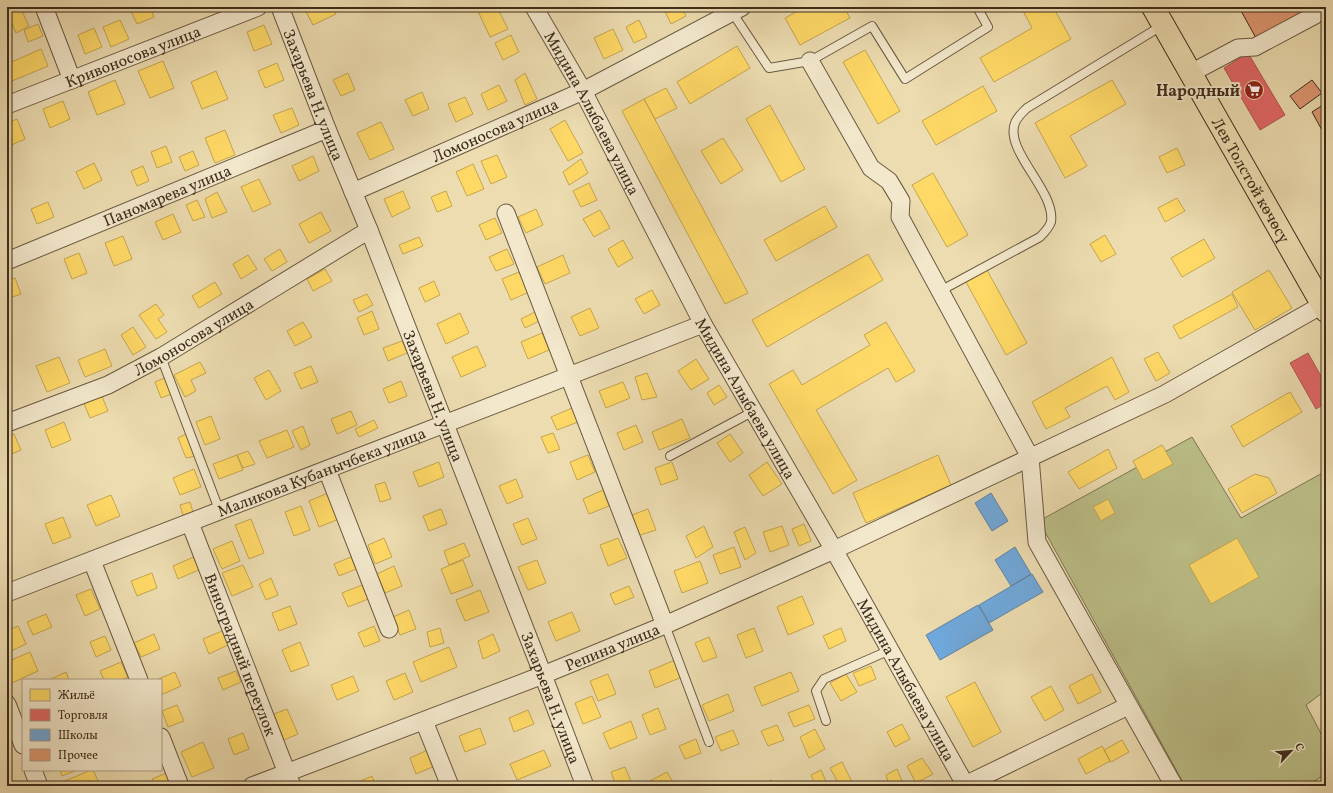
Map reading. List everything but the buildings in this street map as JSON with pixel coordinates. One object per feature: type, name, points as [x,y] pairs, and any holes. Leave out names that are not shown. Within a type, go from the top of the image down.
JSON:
[{"type":"main road","name":"Лев Толстой көчөсү","points":[[1158,16],[1324,308]]},
{"type":"street","points":[[44,7],[72,80]]},
{"type":"street","name":"Кривоносова улица","points":[[7,105],[72,80],[223,13],[258,7]]},
{"type":"street","name":"Захарьева Н. улица","points":[[280,7],[327,129],[369,230],[585,786]]},
{"type":"street","name":"Мидина Алыбаева улица","points":[[534,7],[583,91],[703,324],[834,550],[965,786]]},
{"type":"street","points":[[1191,73],[1238,48],[1255,47],[1315,15],[1320,7]]},
{"type":"street","name":"Ломоносова улица","points":[[353,192],[583,91],[737,9]]},
{"type":"street","points":[[810,61],[871,168],[889,181],[901,201],[900,217],[1030,457],[1037,542],[1174,786]]},
{"type":"street","name":"Паномарева улица","points":[[7,261],[327,129]]},
{"type":"street","points":[[506,213],[665,625]]},
{"type":"street","name":"Ломоносова улица","points":[[7,422],[108,385],[161,357],[369,230]]},
{"type":"street","name":"Репина улица","points":[[252,786],[289,779],[424,721],[543,675],[665,625],[834,550],[1165,394],[1324,308]]},
{"type":"street","name":"Маликова Кубанычбека улица","points":[[7,593],[220,512],[568,374],[703,324]]},
{"type":"street","points":[[327,470],[389,629]]},
{"type":"street","name":"Виноградный переулок","points":[[190,523],[289,779]]},
{"type":"street","points":[[92,561],[139,679]]},
{"type":"street","points":[[7,704],[22,742]]},
{"type":"street","points":[[965,786],[1128,706]]},
{"type":"street","points":[[424,721],[450,786]]},
{"type":"street","points":[[162,740],[180,786]]},
{"type":"street","points":[[33,771],[39,786]]},
{"type":"lane","points":[[737,9],[769,68],[810,61],[872,26],[905,79],[988,27],[977,7]]},
{"type":"lane","points":[[940,291],[1040,237],[1047,230],[1050,223],[1051,212],[1047,199],[1019,151],[1014,135],[1015,123],[1020,116],[1027,108],[1158,16]]},
{"type":"lane","points":[[161,357],[220,512]]},
{"type":"lane","points":[[670,456],[754,411]]},
{"type":"lane","points":[[665,625],[709,742]]},
{"type":"lane","points":[[826,721],[816,691],[824,679],[890,650]]},
{"type":"green space","points":[[1192,437],[1241,518],[1326,471],[1326,690],[1306,705],[1326,743],[1326,774],[1306,786],[1185,786],[1039,521]]},
{"type":"place","name":"Народный","points":[[1254,90]]}]
